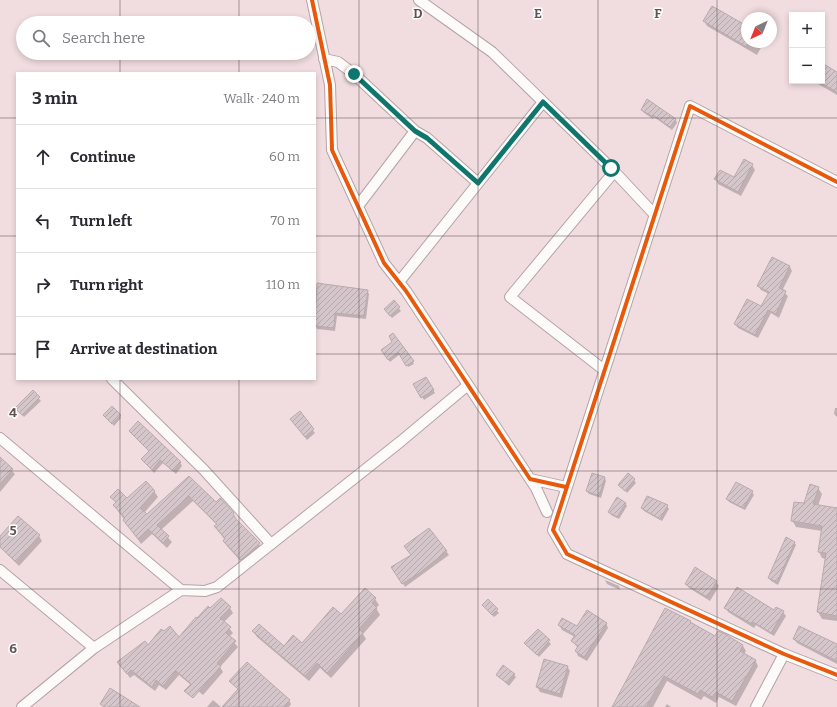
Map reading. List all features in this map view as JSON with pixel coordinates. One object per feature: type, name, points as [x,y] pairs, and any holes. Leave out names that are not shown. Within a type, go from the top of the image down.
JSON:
[{"type":"street","points":[[312,0],[315,16]]},
{"type":"street","points":[[419,0],[492,52],[614,172],[655,215]]},
{"type":"street","points":[[316,20],[330,85],[332,150],[384,263],[399,282],[536,488],[547,512]]},
{"type":"street","points":[[324,59],[338,62],[354,74],[415,131],[427,138],[478,183]]},
{"type":"street","points":[[399,282],[543,102]]},
{"type":"street","points":[[837,182],[690,106],[553,530],[567,554],[784,654],[837,675]]},
{"type":"street","points":[[358,206],[415,131]]},
{"type":"street","points":[[604,370],[510,297],[614,172]]},
{"type":"street","points":[[113,380],[204,470],[271,544]]},
{"type":"street","points":[[24,704],[94,648],[181,590],[205,591],[217,587],[400,442],[468,385]]},
{"type":"street","points":[[0,438],[181,590]]},
{"type":"street","points":[[530,479],[566,487]]},
{"type":"street","points":[[2,575],[94,648]]},
{"type":"street","points":[[756,707],[784,654]]},
{"type":"street","points":[[24,704],[36,707]]},
{"type":"building","points":[[712,6],[741,23],[741,43],[703,21]]},
{"type":"building","points":[[825,65],[837,72],[837,92],[822,84],[825,84]]},
{"type":"building","points":[[647,99],[676,119],[670,127],[653,115],[652,116],[641,110]]},
{"type":"building","points":[[744,159],[753,164],[738,192],[714,179],[720,170],[734,177]]},
{"type":"building","points":[[772,257],[790,266],[779,288],[786,291],[776,314],[768,310],[755,335],[734,324],[747,299],[761,306],[769,292],[757,286]]},
{"type":"building","points":[[317,283],[368,290],[364,316],[335,313],[334,328],[316,326]]},
{"type":"building","points":[[394,300],[400,307],[390,316],[384,309]]},
{"type":"building","points":[[393,333],[414,361],[406,366],[398,352],[388,360],[381,350],[392,342],[389,336]]},
{"type":"building","points":[[426,377],[434,390],[421,398],[413,384]]},
{"type":"building","points":[[33,390],[40,397],[22,415],[15,408]]},
{"type":"building","points":[[112,406],[121,415],[112,424],[103,415]]},
{"type":"building","points":[[300,411],[314,429],[305,437],[290,419]]},
{"type":"building","points":[[138,421],[181,462],[173,471],[160,460],[152,470],[141,459],[149,451],[129,431]]},
{"type":"building","points":[[0,457],[13,469],[0,484]]},
{"type":"building","points":[[592,473],[605,477],[599,496],[586,491]]},
{"type":"building","points":[[628,473],[635,479],[625,491],[618,485]]},
{"type":"building","points":[[189,476],[216,502],[220,498],[234,513],[233,514],[236,519],[260,543],[241,560],[223,541],[225,538],[214,526],[217,524],[189,496],[157,525],[169,536],[163,543],[148,529],[138,539],[123,520],[125,518],[113,505],[116,502],[110,497],[118,489],[127,498],[146,481],[155,491],[140,508],[147,514]]},
{"type":"building","points":[[736,482],[753,491],[743,508],[726,499]]},
{"type":"building","points":[[810,484],[819,487],[813,504],[837,508],[837,616],[817,612],[826,553],[818,552],[822,526],[791,521],[794,502],[804,503]]},
{"type":"building","points":[[647,496],[668,505],[660,519],[641,508]]},
{"type":"building","points":[[617,497],[626,503],[617,517],[608,512]]},
{"type":"building","points":[[18,516],[40,535],[16,562],[0,547],[0,536]]},
{"type":"building","points":[[429,528],[447,551],[418,574],[402,584],[391,567],[411,555],[404,546]]},
{"type":"building","points":[[786,537],[795,542],[777,582],[768,578]]},
{"type":"building","points":[[695,567],[717,581],[707,597],[685,584]]},
{"type":"building","points":[[737,587],[774,610],[776,607],[784,611],[771,633],[753,622],[752,624],[724,608]]},
{"type":"building","points":[[365,588],[376,598],[372,603],[377,608],[359,629],[363,633],[327,673],[317,663],[305,676],[252,631],[259,624],[284,646],[293,635],[302,643],[333,607],[341,614]]},
{"type":"building","points":[[221,598],[231,607],[220,618],[231,627],[226,633],[236,641],[217,663],[221,666],[193,698],[184,691],[191,684],[176,671],[163,686],[156,680],[152,687],[131,670],[127,674],[117,662],[145,641],[148,645],[161,629],[164,631],[170,626],[179,637],[196,617],[197,618],[208,606],[210,608]]},
{"type":"building","points":[[488,599],[498,609],[492,615],[482,605]]},
{"type":"building","points":[[665,608],[691,621],[690,622],[715,636],[718,631],[725,634],[743,645],[740,651],[756,660],[732,701],[716,692],[712,697],[700,690],[698,694],[664,676],[646,707],[612,707]]},
{"type":"building","points":[[587,610],[607,623],[584,657],[575,651],[578,646],[571,641],[575,635],[558,625],[562,618],[577,626]]},
{"type":"building","points":[[799,626],[837,644],[837,661],[793,639]]},
{"type":"building","points":[[538,629],[550,640],[537,655],[524,643]]},
{"type":"building","points":[[544,659],[568,666],[560,694],[536,687]]},
{"type":"building","points":[[247,662],[290,700],[284,707],[222,707],[238,689],[229,681]]},
{"type":"building","points":[[503,665],[515,674],[507,683],[496,675]]},
{"type":"building","points":[[110,688],[140,707],[104,707],[100,704]]},
{"type":"cycle path","points":[[312,0],[315,16]]},
{"type":"cycle path","points":[[316,19],[330,85],[332,150],[384,263],[406,291],[530,479],[566,487]]},
{"type":"cycle path","points":[[837,182],[690,106],[553,530],[567,554],[784,654],[837,675]]},
{"type":"route","points":[[354,74],[415,131],[427,138],[478,183],[543,102],[611,168]]}]
